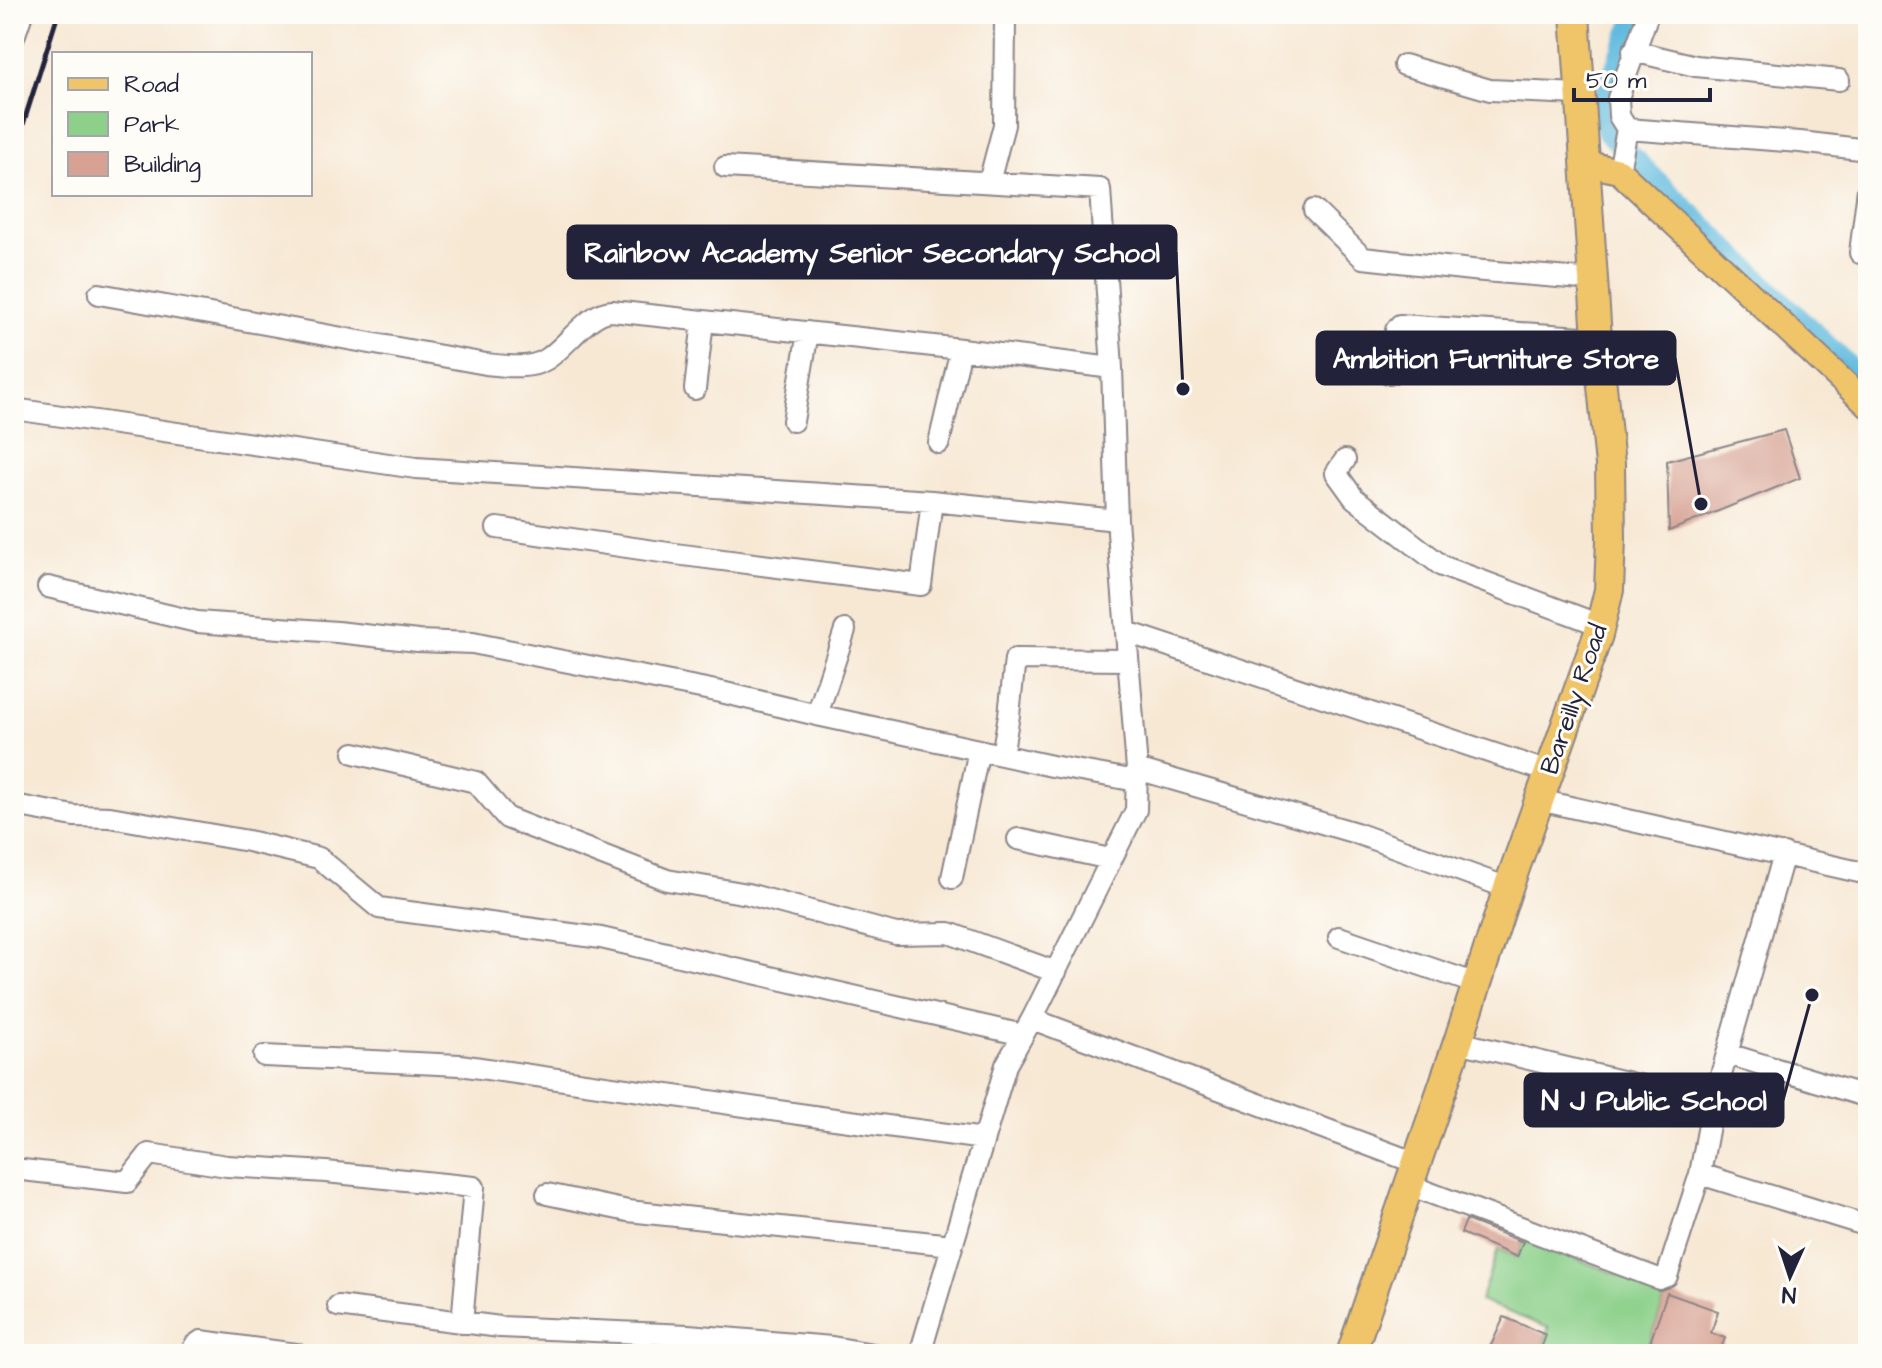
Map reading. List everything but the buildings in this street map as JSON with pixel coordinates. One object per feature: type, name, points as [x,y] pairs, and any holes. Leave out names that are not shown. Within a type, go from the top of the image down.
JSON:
[{"type":"highway","name":"Bareilly Road","points":[[1358,1352],[1412,1174],[1600,625],[1609,590],[1610,464],[1597,338],[1575,14]]},
{"type":"main road","points":[[1584,163],[1624,148],[1868,405]]},
{"type":"street","points":[[14,37],[22,14]]},
{"type":"street","points":[[1648,14],[1618,98],[1624,148],[1800,142],[1868,150]]},
{"type":"street","points":[[989,182],[1004,125],[1005,20]]},
{"type":"street","points":[[1633,51],[1696,66],[1839,80]]},
{"type":"street","points":[[1404,65],[1490,90],[1579,94]]},
{"type":"street","points":[[725,167],[1100,189],[1112,368],[1117,520],[1137,775],[1136,810],[1006,1065],[920,1354]]},
{"type":"street","points":[[1860,253],[1868,189]]},
{"type":"street","points":[[1314,210],[1363,258],[1594,280]]},
{"type":"street","points":[[99,294],[508,366],[533,365],[547,359],[605,311],[1112,368]]},
{"type":"street","points":[[695,389],[703,321]]},
{"type":"street","points":[[1390,374],[1396,330],[1400,325],[1597,338]]},
{"type":"street","points":[[793,421],[808,332]]},
{"type":"street","points":[[939,443],[961,349]]},
{"type":"street","points":[[14,409],[437,470],[932,501],[1117,520]]},
{"type":"street","points":[[1345,460],[1336,473],[1354,498],[1442,566],[1600,625]]},
{"type":"street","points":[[497,528],[921,585],[932,501]]},
{"type":"street","points":[[48,587],[197,622],[473,643],[721,692],[1002,755],[1137,775],[1356,833],[1508,888]]},
{"type":"street","points":[[817,715],[845,630]]},
{"type":"street","points":[[1127,632],[1549,772]]},
{"type":"street","points":[[1002,755],[1015,659],[1128,660]]},
{"type":"street","points":[[952,878],[979,750]]},
{"type":"street","points":[[354,753],[476,782],[507,818],[667,880],[748,894],[896,934],[949,933],[1056,972]]},
{"type":"street","points":[[1539,800],[1868,874]]},
{"type":"street","points":[[14,805],[74,816],[110,817],[248,841],[319,858],[379,908],[601,938],[1028,1027],[1412,1174],[1659,1279],[1667,1276],[1700,1174],[1713,1103],[1784,854]]},
{"type":"street","points":[[1018,839],[1110,859]]},
{"type":"street","points":[[1339,937],[1477,984]]},
{"type":"street","points":[[1458,1042],[1713,1103]]},
{"type":"street","points":[[1728,1054],[1868,1097]]},
{"type":"street","points":[[264,1056],[460,1065],[984,1139]]},
{"type":"street","points":[[14,1169],[127,1182],[149,1154],[227,1166],[326,1172],[474,1187],[462,1323]]},
{"type":"street","points":[[1700,1174],[1868,1226]]},
{"type":"street","points":[[547,1194],[628,1211],[952,1245]]},
{"type":"street","points":[[338,1306],[500,1327],[688,1335],[832,1347],[873,1354]]},
{"type":"street","points":[[190,1354],[201,1341],[296,1354]]},
{"type":"green space","points":[[1524,1239],[1667,1293],[1646,1354],[1541,1354],[1549,1328],[1480,1301],[1498,1249],[1517,1257]]},
{"type":"waterway","points":[[1636,14],[1599,108],[1607,132],[1868,384]]},
{"type":"railway","points":[[14,153],[58,14]]},
{"type":"place","name":"Rainbow Academy Senior Secondary School","points":[[1183,389]]},
{"type":"place","name":"Ambition Furniture Store","points":[[1701,504]]},
{"type":"place","name":"N J Public School","points":[[1812,995]]}]
